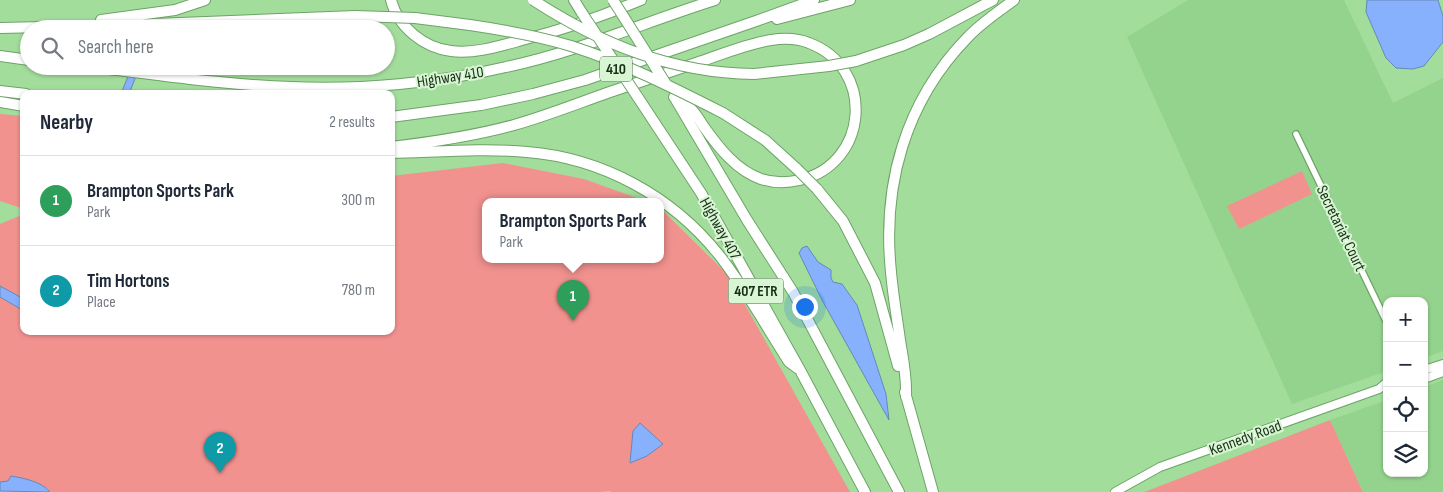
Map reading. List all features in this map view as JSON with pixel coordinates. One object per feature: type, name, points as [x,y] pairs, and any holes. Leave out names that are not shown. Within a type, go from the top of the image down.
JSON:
[{"type":"highway","points":[[135,20],[205,0]]},
{"type":"highway","points":[[391,0],[402,22],[421,40],[440,48],[462,51],[482,50],[552,32],[641,0]]},
{"type":"highway","points":[[532,0],[582,30],[630,51],[688,67],[737,74],[754,74],[829,66],[856,61],[897,48],[929,34],[993,0]]},
{"type":"highway","name":"Highway 407","points":[[574,0],[701,193],[800,370],[865,492]]},
{"type":"highway","name":"Highway 407","points":[[613,0],[793,292],[899,492]]},
{"type":"highway","name":"Highway 410","points":[[154,75],[293,88],[354,86],[436,79],[505,68],[552,56],[715,0]]},
{"type":"highway","name":"Highway 410","points":[[395,116],[481,105],[585,80],[814,0]]},
{"type":"highway","points":[[756,21],[782,19],[850,0]]},
{"type":"highway","points":[[906,397],[907,382],[894,297],[889,230],[890,204],[899,158],[916,112],[937,74],[968,37],[1014,0]]},
{"type":"highway","points":[[258,20],[346,16],[415,18],[534,36],[608,59],[670,86],[723,113],[765,140],[817,189],[843,221],[875,283],[933,492]]},
{"type":"highway","points":[[0,28],[20,27]]},
{"type":"highway","points":[[395,147],[434,142],[515,124],[760,42],[790,38],[809,43],[827,53],[841,67],[852,87],[856,118],[851,137],[844,150],[828,167],[808,178],[793,182],[770,182],[751,174],[733,162],[714,140],[692,109],[674,97]]},
{"type":"highway","points":[[0,56],[20,59]]},
{"type":"highway","points":[[0,91],[20,93]]},
{"type":"highway","points":[[0,102],[20,105]]},
{"type":"highway","points":[[395,153],[504,150],[567,158],[633,183],[658,198]]},
{"type":"highway","points":[[664,202],[701,234],[731,271],[789,362],[800,370]]},
{"type":"main road","points":[[1428,369],[1443,364]]},
{"type":"main road","points":[[1428,378],[1443,372]]},
{"type":"main road","name":"Kennedy Road","points":[[1115,492],[1160,467],[1383,389]]},
{"type":"street","name":"Secretariat Court","points":[[1296,134],[1383,315]]},
{"type":"shaded area","points":[[1188,0],[1344,0],[1393,103],[1443,78],[1443,351],[1428,357],[1428,297],[1383,297],[1383,372],[1292,404],[1127,37]]},
{"type":"shaded area","points":[[0,114],[20,116],[20,208],[0,201]]},
{"type":"shaded area","points":[[503,163],[584,179],[637,198],[482,198],[482,263],[664,263],[664,212],[729,276],[850,492],[50,492],[47,488],[9,481],[0,482],[0,297],[20,309],[20,335],[395,335],[395,176]]},
{"type":"shaded area","points":[[1302,171],[1312,194],[1239,229],[1227,206]]},
{"type":"shaded area","points":[[20,216],[20,297],[0,286],[0,224]]},
{"type":"shaded area","points":[[1443,380],[1443,492],[1363,492],[1330,420],[1383,401],[1383,477],[1428,477],[1428,386]]},
{"type":"shaded area","points":[[1330,420],[1363,492],[1144,492],[1147,491]]},
{"type":"water","points":[[1367,0],[1438,0],[1443,16],[1443,42],[1424,66],[1413,69],[1396,68],[1386,58],[1366,12]]},
{"type":"water","points":[[128,75],[136,75],[131,90],[123,90]]},
{"type":"water","points":[[807,246],[818,262],[831,270],[833,282],[842,284],[857,305],[886,394],[889,420],[822,300],[799,253],[802,248]]},
{"type":"water","points":[[0,286],[20,297],[20,309],[0,297]]},
{"type":"water","points":[[640,423],[663,444],[647,456],[630,463],[633,431]]},
{"type":"water","points":[[11,476],[38,483],[50,492],[0,491],[0,482],[8,481]]},
{"type":"place","name":"Brampton Sports Park","points":[[573,321]]},
{"type":"place","name":"Tim Hortons","points":[[220,473]]}]
